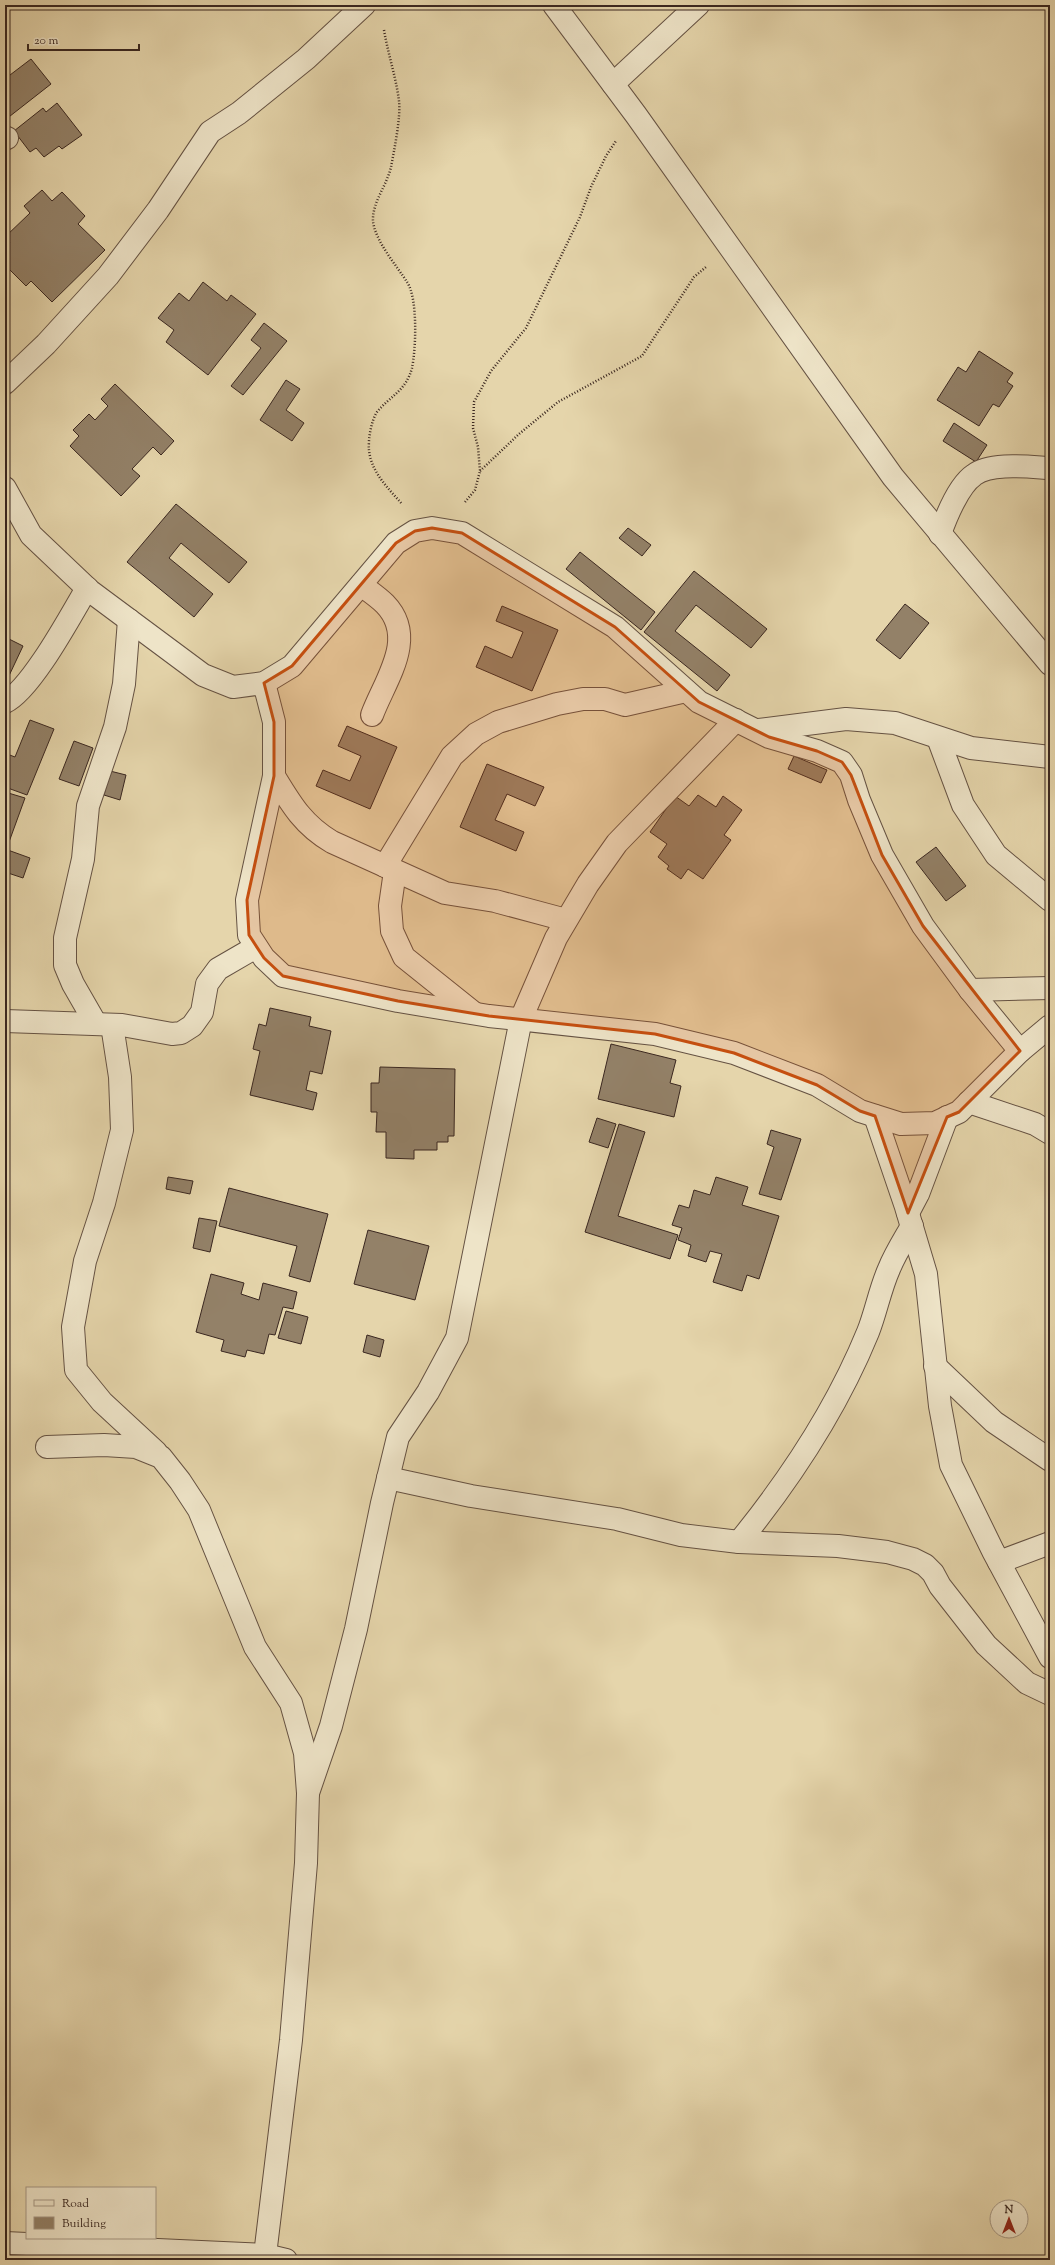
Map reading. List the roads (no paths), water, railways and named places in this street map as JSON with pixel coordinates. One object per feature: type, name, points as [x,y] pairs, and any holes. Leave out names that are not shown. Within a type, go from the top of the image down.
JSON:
[{"type":"street","points":[[5,383],[46,344],[108,276],[158,210],[210,132],[239,113],[306,59],[364,5]]},
{"type":"street","points":[[554,5],[636,115],[893,477],[1050,664]]},
{"type":"street","points":[[613,84],[698,5]]},
{"type":"street","points":[[940,534],[951,505],[974,475],[995,468],[1050,468]]},
{"type":"street","points":[[5,488],[31,535],[87,588],[204,675],[233,687],[264,683],[292,666],[396,543],[415,531],[439,529],[462,533],[615,627],[699,702],[769,737],[817,751],[842,762],[851,774],[859,800],[882,855],[922,926],[970,990],[1020,1051]]},
{"type":"street","points":[[361,584],[386,605],[396,621],[400,646],[392,673],[378,697],[372,715]]},
{"type":"street","points":[[5,702],[14,698],[30,678],[87,588]]},
{"type":"street","points":[[129,620],[124,684],[115,727],[88,806],[83,858],[65,938],[65,964],[73,984],[104,1024],[120,1077],[122,1130],[104,1203],[85,1261],[73,1327],[76,1370],[102,1402],[161,1457],[180,1481],[199,1510],[255,1647],[291,1703],[304,1753],[308,1793],[306,1863],[290,2040],[265,2255]]},
{"type":"street","points":[[264,683],[274,722],[274,776],[247,900],[249,935],[264,958],[283,976],[398,1001],[474,1014],[655,1034],[734,1053],[817,1085],[860,1111],[901,1124],[935,1123],[959,1112],[1020,1051],[1050,1026]]},
{"type":"street","points":[[474,1014],[404,957],[392,931],[390,906],[390,868],[452,756],[476,734],[498,722],[557,704],[583,699],[605,698],[625,705],[686,691]]},
{"type":"street","points":[[756,730],[846,719],[894,723],[971,748],[1050,757]]},
{"type":"street","points":[[308,1793],[331,1726],[356,1629],[398,1437],[428,1392],[457,1338],[521,1019],[556,938],[588,884],[617,843],[736,720]]},
{"type":"street","points":[[938,738],[963,805],[996,855],[1050,900]]},
{"type":"street","points":[[274,776],[296,811],[314,832],[332,842],[445,893],[494,901],[566,920]]},
{"type":"street","points":[[5,1021],[122,1025],[172,1034],[181,1033],[192,1026],[202,1012],[206,984],[218,969],[256,947]]},
{"type":"street","points":[[970,990],[1050,988]]},
{"type":"street","points":[[969,1102],[1035,1124],[1050,1133]]},
{"type":"street","points":[[875,1116],[910,1219],[926,1274],[940,1406],[951,1465],[999,1562],[1050,1657]]},
{"type":"street","points":[[739,1542],[779,1490],[842,1389],[868,1332],[888,1269],[910,1219],[918,1194],[948,1117]]},
{"type":"street","points":[[935,1366],[994,1422],[1050,1460]]},
{"type":"street","points":[[47,1448],[104,1445],[136,1447],[161,1457]]},
{"type":"street","points":[[388,1478],[471,1496],[617,1519],[681,1534],[739,1542],[845,1547],[887,1552],[925,1565],[986,1645],[1027,1683],[1050,1694]]},
{"type":"street","points":[[999,1562],[1050,1543]]},
{"type":"street","points":[[5,2243],[265,2255],[286,2260]]}]
